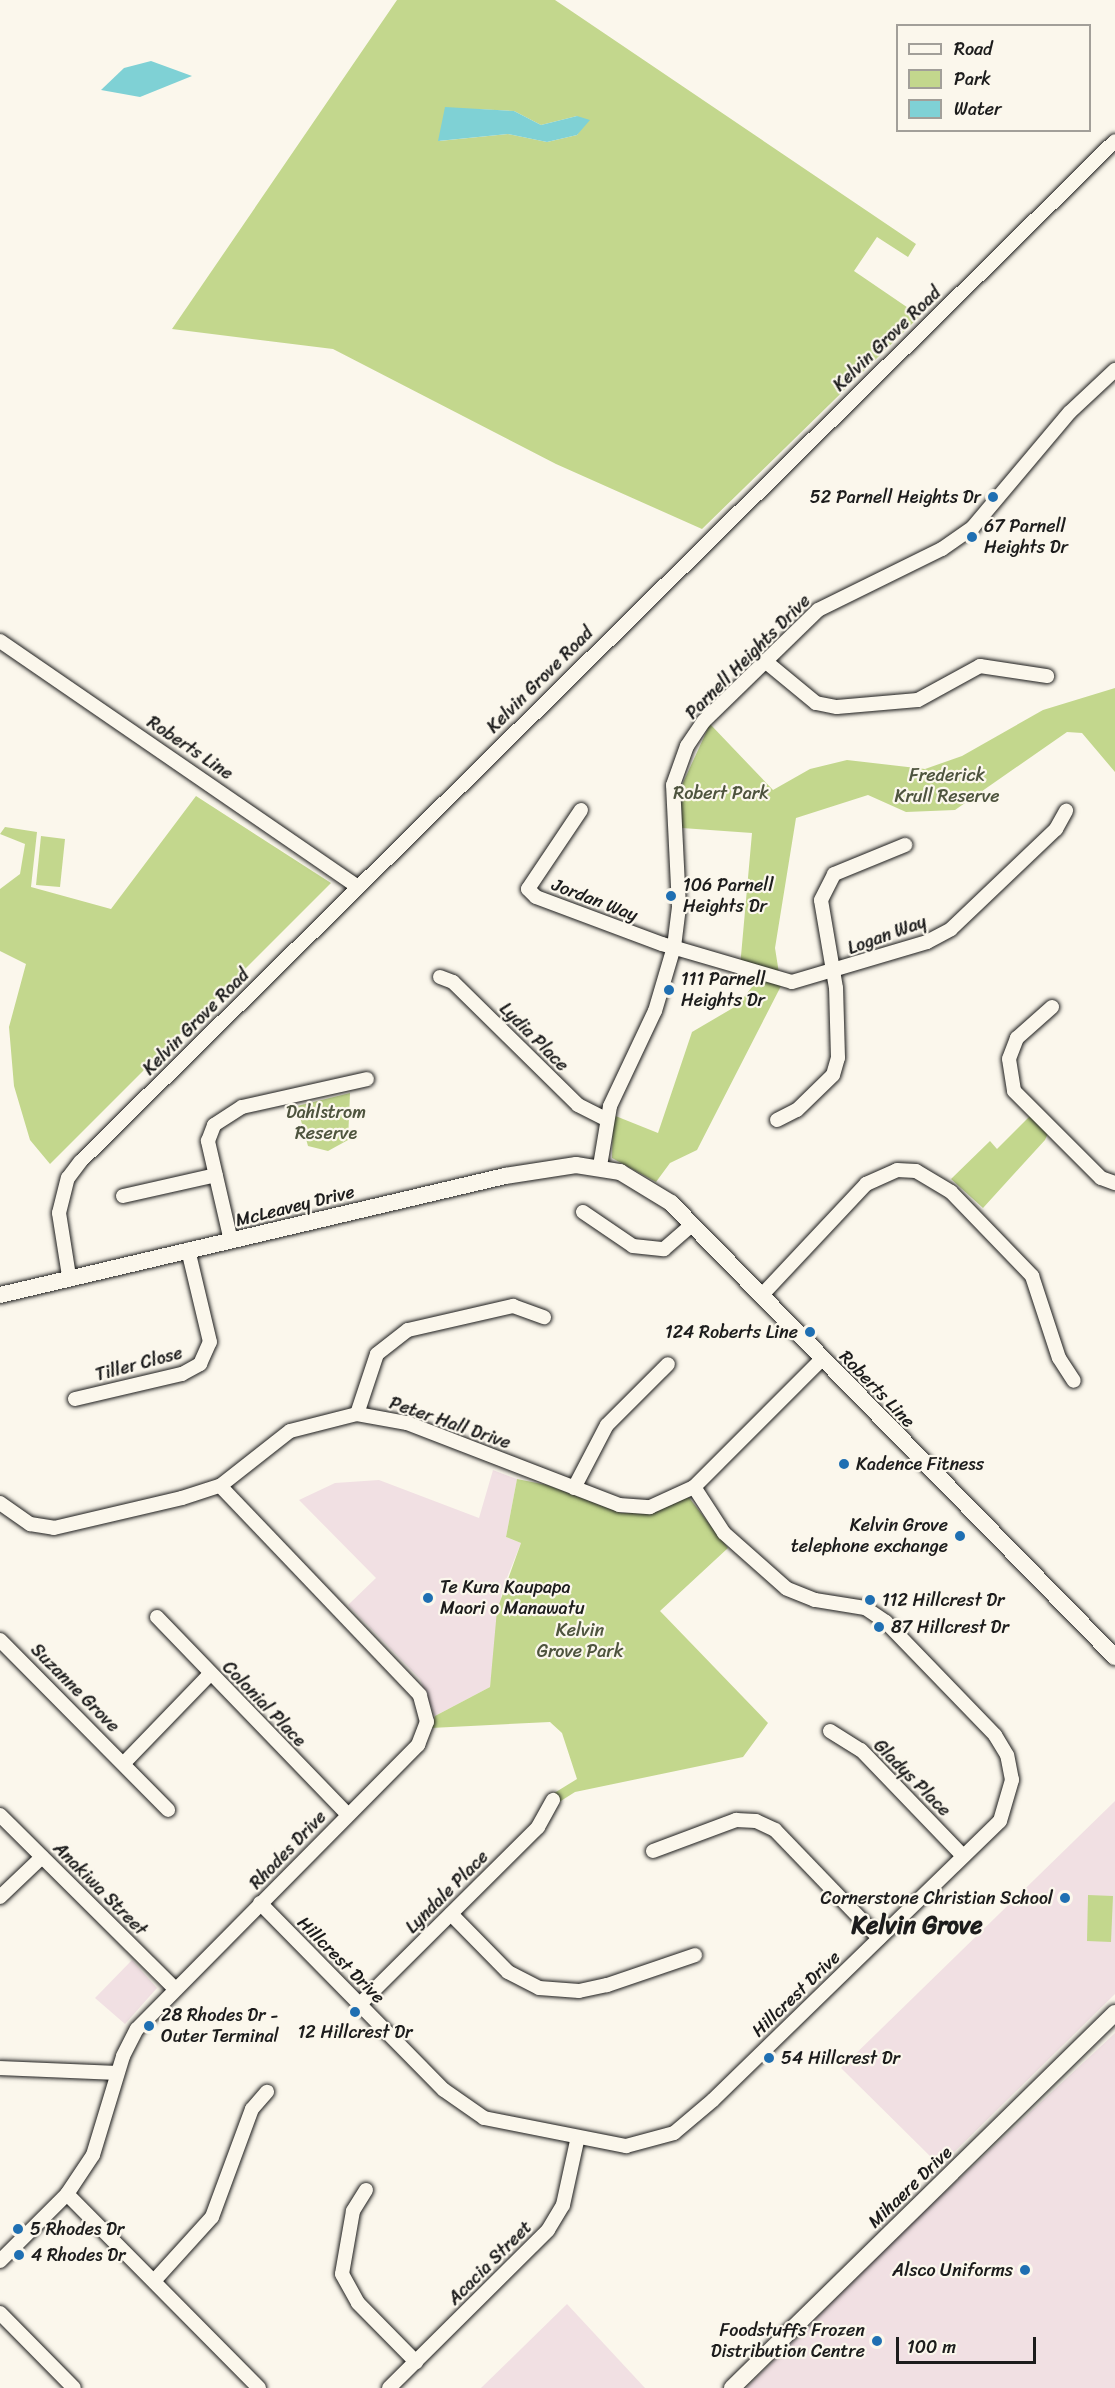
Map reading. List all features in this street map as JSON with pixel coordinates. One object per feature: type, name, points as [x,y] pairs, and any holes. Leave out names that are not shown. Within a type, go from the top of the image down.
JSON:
[{"type":"main road","name":"McLeavey Drive","points":[[0,1294],[69,1276],[231,1241],[505,1176],[600,1166]]},
{"type":"main road","name":"Roberts Line","points":[[600,1166],[652,1188],[692,1225],[1115,1657]]},
{"type":"main road","name":"Mihaere Drive","points":[[732,2388],[1115,2013]]},
{"type":"street","name":"Kelvin Grove Road","points":[[69,1276],[59,1230],[68,1178],[358,887],[1115,141]]},
{"type":"street","name":"Parnell Heights Drive","points":[[600,1166],[606,1119],[655,1011],[674,947],[679,907],[673,785],[678,765],[704,721],[832,600],[942,549],[973,527],[1070,412],[1115,370]]},
{"type":"street","name":"Roberts Line","points":[[0,641],[358,887]]},
{"type":"street","points":[[765,661],[816,703],[837,707],[918,700],[980,666],[1047,676]]},
{"type":"street","name":"Jordan Way","points":[[581,810],[528,889],[536,897],[674,947]]},
{"type":"street","name":"Logan Way","points":[[674,947],[792,982],[834,973],[951,929],[1056,829],[1066,811]]},
{"type":"street","points":[[777,1120],[797,1110],[833,1075],[840,1039],[834,973],[820,919],[821,900],[834,874],[905,845]]},
{"type":"street","name":"Lydia Place","points":[[440,977],[453,982],[578,1105],[606,1119]]},
{"type":"street","points":[[1052,1007],[1017,1038],[1009,1059],[1014,1090],[1101,1178],[1115,1183]]},
{"type":"street","points":[[231,1241],[208,1141],[227,1112],[367,1079]]},
{"type":"street","points":[[761,1296],[866,1184],[897,1170],[916,1171],[951,1191],[1032,1276],[1059,1358],[1074,1382]]},
{"type":"street","points":[[123,1196],[216,1175]]},
{"type":"street","points":[[583,1212],[633,1246],[664,1249],[692,1225]]},
{"type":"street","name":"Tiller Close","points":[[75,1399],[182,1374],[200,1364],[210,1342],[188,1250]]},
{"type":"street","points":[[357,1414],[377,1354],[408,1330],[513,1306],[544,1317]]},
{"type":"street","name":"Peter Hall Drive","points":[[0,1503],[30,1524],[54,1528],[220,1486],[290,1431],[357,1414],[407,1423],[632,1508],[662,1504],[694,1486],[822,1359]]},
{"type":"street","points":[[574,1488],[607,1425],[668,1364]]},
{"type":"street","name":"Rhodes Drive","points":[[0,2261],[67,2194],[102,2134],[117,2073],[137,2029],[418,1745],[428,1722],[426,1707],[220,1486]]},
{"type":"street","name":"Hillcrest Drive","points":[[260,1904],[468,2111],[501,2125],[577,2141],[633,2145],[685,2126],[963,1856],[1007,1808],[1011,1774],[1001,1743],[877,1614],[807,1598],[774,1579],[724,1533],[694,1486]]},
{"type":"street","name":"Colonial Place","points":[[157,1617],[348,1815]]},
{"type":"street","name":"Suzanne Grove","points":[[0,1640],[124,1762],[168,1810]]},
{"type":"street","points":[[124,1762],[210,1674]]},
{"type":"street","name":"Gladys Place","points":[[830,1731],[861,1750],[963,1856]]},
{"type":"street","name":"Lyndale Place","points":[[360,2004],[538,1827],[553,1800]]},
{"type":"street","name":"Anakiwa Street","points":[[0,1815],[175,1989]]},
{"type":"street","points":[[653,1851],[735,1820],[756,1821],[775,1830],[879,1938]]},
{"type":"street","points":[[0,1897],[42,1857]]},
{"type":"street","points":[[451,1914],[508,1972],[539,1988],[579,1991],[607,1985],[695,1955]]},
{"type":"street","points":[[0,2067],[117,2073]]},
{"type":"street","points":[[154,2281],[212,2217],[252,2109],[267,2092]]},
{"type":"street","name":"Acacia Street","points":[[389,2388],[556,2219],[577,2141]]},
{"type":"street","points":[[366,2190],[353,2211],[342,2274],[358,2303],[416,2362]]},
{"type":"street","points":[[67,2194],[259,2388]]},
{"type":"street","points":[[0,2313],[74,2388]]},
{"type":"shaded area","name":"Te Kura Kaupapa Maori o Manawatu","points":[[493,1470],[517,1479],[506,1537],[521,1543],[502,1590],[490,1687],[435,1716],[420,1679],[348,1605],[376,1578],[299,1500],[335,1483],[379,1480],[479,1518]]},
{"type":"shaded area","name":"Cornerstone Christian School","points":[[1115,1801],[1115,1994],[940,2166],[841,2068]]},
{"type":"shaded area","points":[[132,1960],[157,1988],[125,2024],[95,1998]]},
{"type":"shaded area","points":[[1115,2033],[1115,2388],[746,2388],[914,2221]]},
{"type":"shaded area","points":[[567,2304],[645,2388],[481,2388]]},
{"type":"green space","points":[[397,0],[555,0],[916,244],[908,257],[877,237],[854,271],[920,316],[702,529],[556,464],[333,349],[172,329]],"holes":[[[475,109],[514,111],[541,125],[577,116],[584,124],[577,135],[547,142],[508,134],[439,141]]]},
{"type":"green space","points":[[1115,688],[1115,772],[1082,733],[1067,732],[955,810],[906,812],[868,795],[796,818],[775,948],[781,986],[697,1150],[670,1163],[656,1182],[612,1158],[613,1115],[658,1133],[692,1032],[738,1005],[762,974],[740,967],[752,833],[682,828],[681,787],[710,724],[773,790],[810,769],[847,760],[925,769],[962,756],[1043,710]]},
{"type":"green space","points":[[196,796],[331,883],[50,1164],[30,1140],[14,1086],[9,1027],[26,964],[0,951],[0,889],[20,874],[25,844],[0,834],[5,827],[37,832],[31,887],[111,909]]},
{"type":"green space","points":[[41,836],[65,839],[60,887],[36,885]]},
{"type":"green space","name":"Dahlstrom Reserve","points":[[350,1093],[348,1140],[328,1151],[308,1146],[297,1106]]},
{"type":"green space","points":[[1033,1113],[1050,1129],[1045,1140],[983,1208],[951,1179],[990,1141],[997,1149]]},
{"type":"green space","name":"Kelvin Grove Park","points":[[517,1479],[547,1485],[621,1513],[652,1513],[687,1495],[728,1548],[660,1611],[768,1723],[743,1757],[575,1792],[556,1804],[551,1795],[577,1779],[562,1733],[550,1722],[431,1728],[435,1716],[490,1687],[497,1610],[521,1543],[506,1537]]},
{"type":"green space","points":[[1088,1895],[1113,1896],[1111,1942],[1087,1941]]},
{"type":"water","points":[[151,61],[192,76],[140,97],[101,90],[124,68]]},
{"type":"water","points":[[445,107],[514,111],[541,125],[577,116],[590,120],[577,135],[547,142],[508,134],[438,141]]},
{"type":"place","name":"52 Parnell Heights Dr","points":[[993,497]]},
{"type":"place","name":"67 Parnell Heights Dr","points":[[972,537]]},
{"type":"place","name":"106 Parnell Heights Dr","points":[[671,896]]},
{"type":"place","name":"111 Parnell Heights Dr","points":[[669,990]]},
{"type":"place","name":"124 Roberts Line","points":[[810,1332]]},
{"type":"place","name":"Kadence Fitness","points":[[844,1464]]},
{"type":"place","name":"Kelvin Grove telephone exchange","points":[[960,1536]]},
{"type":"place","name":"Te Kura Kaupapa Maori o Manawatu","points":[[428,1598]]},
{"type":"place","name":"112 Hillcrest Dr","points":[[870,1600]]},
{"type":"place","name":"87 Hillcrest Dr","points":[[879,1627]]},
{"type":"place","name":"Cornerstone Christian School","points":[[1065,1898]]},
{"type":"place","name":"12 Hillcrest Dr","points":[[355,2012]]},
{"type":"place","name":"28 Rhodes Dr - Outer Terminal","points":[[149,2026]]},
{"type":"place","name":"54 Hillcrest Dr","points":[[769,2058]]},
{"type":"place","name":"5 Rhodes Dr","points":[[18,2229]]},
{"type":"place","name":"4 Rhodes Dr","points":[[19,2255]]},
{"type":"place","name":"Alsco Uniforms","points":[[1025,2270]]},
{"type":"place","name":"Foodstuffs Frozen Distribution Centre","points":[[877,2341]]},
{"type":"district","name":"Kelvin Grove","points":[[917,1926]]},
{"type":"park label","name":"Frederick Krull Reserve","points":[[947,786]]},
{"type":"park label","name":"Robert Park","points":[[721,793]]}]
